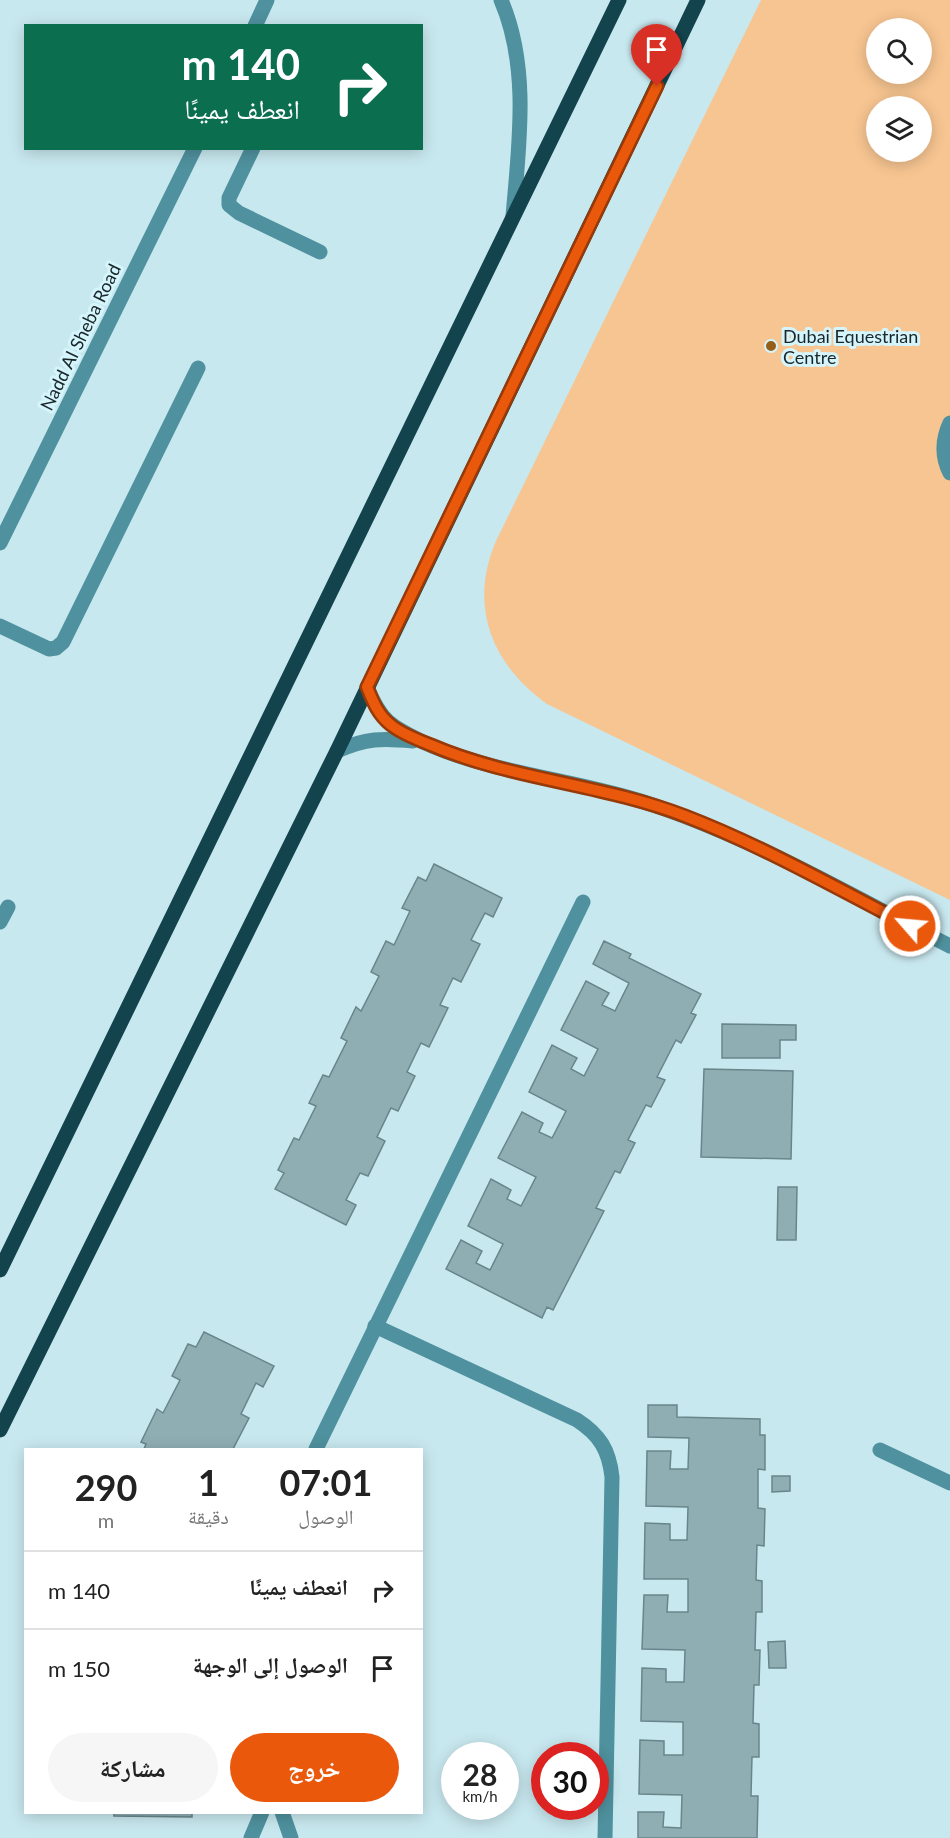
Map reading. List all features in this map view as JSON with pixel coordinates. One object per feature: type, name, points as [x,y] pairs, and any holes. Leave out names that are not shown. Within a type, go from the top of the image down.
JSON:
[{"type":"main road","points":[[0,1270],[619,0]]},
{"type":"main road","points":[[0,1430],[337,751],[699,0]]},
{"type":"street","points":[[256,24],[267,0]]},
{"type":"street","points":[[501,0],[511,24],[519,80],[519,136],[513,219]]},
{"type":"street","name":"Nadd Al Sheba Road","points":[[0,543],[194,150]]},
{"type":"street","points":[[252,150],[229,198],[229,205],[239,213],[320,252]]},
{"type":"street","points":[[0,627],[49,649],[56,648],[63,642],[198,368]]},
{"type":"street","points":[[950,423],[944,448],[950,473]]},
{"type":"street","points":[[367,687],[377,712],[391,726],[422,741],[462,758],[619,795],[683,815],[752,846],[950,946]]},
{"type":"street","points":[[337,751],[362,740],[384,738],[422,741]]},
{"type":"street","points":[[316,1448],[583,902]]},
{"type":"street","points":[[0,922],[8,907]]},
{"type":"street","points":[[375,1326],[577,1420],[592,1430],[603,1443],[610,1459],[612,1477],[605,1838]]},
{"type":"street","points":[[880,1450],[950,1483]]},
{"type":"street","points":[[251,1838],[261,1814]]},
{"type":"street","points":[[283,1814],[291,1838]]},
{"type":"shaded area","name":"Dubai Equestrian Centre","points":[[761,0],[950,0],[950,900],[547,704],[512,671],[499,652],[490,632],[485,611],[484,588],[488,565],[496,541]]},
{"type":"building","points":[[434,864],[502,898],[493,917],[485,913],[471,940],[480,944],[461,982],[453,978],[440,1005],[448,1008],[429,1047],[421,1043],[407,1072],[415,1076],[398,1111],[391,1108],[377,1137],[385,1141],[368,1176],[360,1173],[346,1200],[356,1205],[346,1225],[275,1189],[284,1173],[278,1170],[294,1138],[299,1140],[316,1106],[309,1103],[323,1075],[329,1077],[347,1041],[341,1038],[356,1007],[361,1011],[379,976],[371,972],[386,941],[394,945],[410,911],[402,908],[418,877],[426,881]]},
{"type":"building","points":[[604,941],[631,954],[629,958],[701,994],[691,1013],[696,1015],[681,1043],[676,1040],[657,1077],[665,1080],[651,1107],[646,1105],[628,1140],[635,1143],[620,1173],[615,1171],[596,1208],[604,1211],[553,1310],[547,1307],[542,1318],[446,1269],[461,1240],[482,1251],[476,1263],[490,1270],[503,1244],[468,1226],[491,1179],[511,1190],[507,1199],[521,1206],[536,1177],[498,1158],[522,1112],[543,1123],[539,1132],[552,1138],[566,1111],[529,1092],[552,1045],[577,1058],[571,1069],[584,1076],[598,1049],[561,1030],[586,981],[609,993],[602,1005],[615,1011],[629,983],[593,964]]},
{"type":"building","points":[[722,1024],[796,1025],[796,1040],[780,1040],[780,1058],[722,1058]]},
{"type":"building","points":[[704,1069],[793,1071],[791,1159],[701,1157]]},
{"type":"building","points":[[778,1187],[797,1187],[796,1240],[777,1240]]},
{"type":"building","points":[[204,1332],[274,1366],[263,1387],[256,1383],[241,1414],[249,1418],[234,1448],[144,1448],[146,1444],[141,1442],[157,1409],[163,1413],[180,1380],[172,1376],[188,1344],[196,1347]]},
{"type":"building","points":[[648,1405],[677,1405],[677,1417],[760,1419],[760,1435],[765,1435],[765,1470],[758,1469],[758,1508],[765,1509],[764,1546],[757,1545],[756,1580],[762,1581],[762,1612],[756,1612],[755,1650],[760,1650],[759,1685],[754,1685],[753,1723],[759,1724],[759,1757],[752,1757],[751,1796],[758,1796],[757,1838],[638,1838],[638,1812],[664,1812],[663,1827],[681,1828],[682,1795],[639,1794],[640,1740],[664,1741],[664,1755],[683,1755],[683,1722],[641,1721],[642,1668],[666,1669],[666,1682],[684,1682],[685,1650],[642,1649],[644,1595],[668,1595],[667,1612],[688,1612],[688,1579],[644,1579],[645,1523],[670,1524],[670,1540],[687,1540],[688,1507],[646,1506],[647,1451],[671,1451],[670,1469],[688,1469],[689,1438],[648,1437]]},
{"type":"building","points":[[772,1476],[790,1476],[790,1491],[772,1492]]},
{"type":"building","points":[[785,1641],[786,1668],[769,1668],[768,1642]]},
{"type":"building","points":[[114,1814],[192,1814],[192,1817],[114,1816]]},
{"type":"place","name":"Dubai Equestrian Centre","points":[[771,346]]},
{"type":"route","points":[[657,86],[367,687],[377,712],[391,726],[422,741],[462,758],[619,795],[683,815],[752,846],[910,926]]}]
